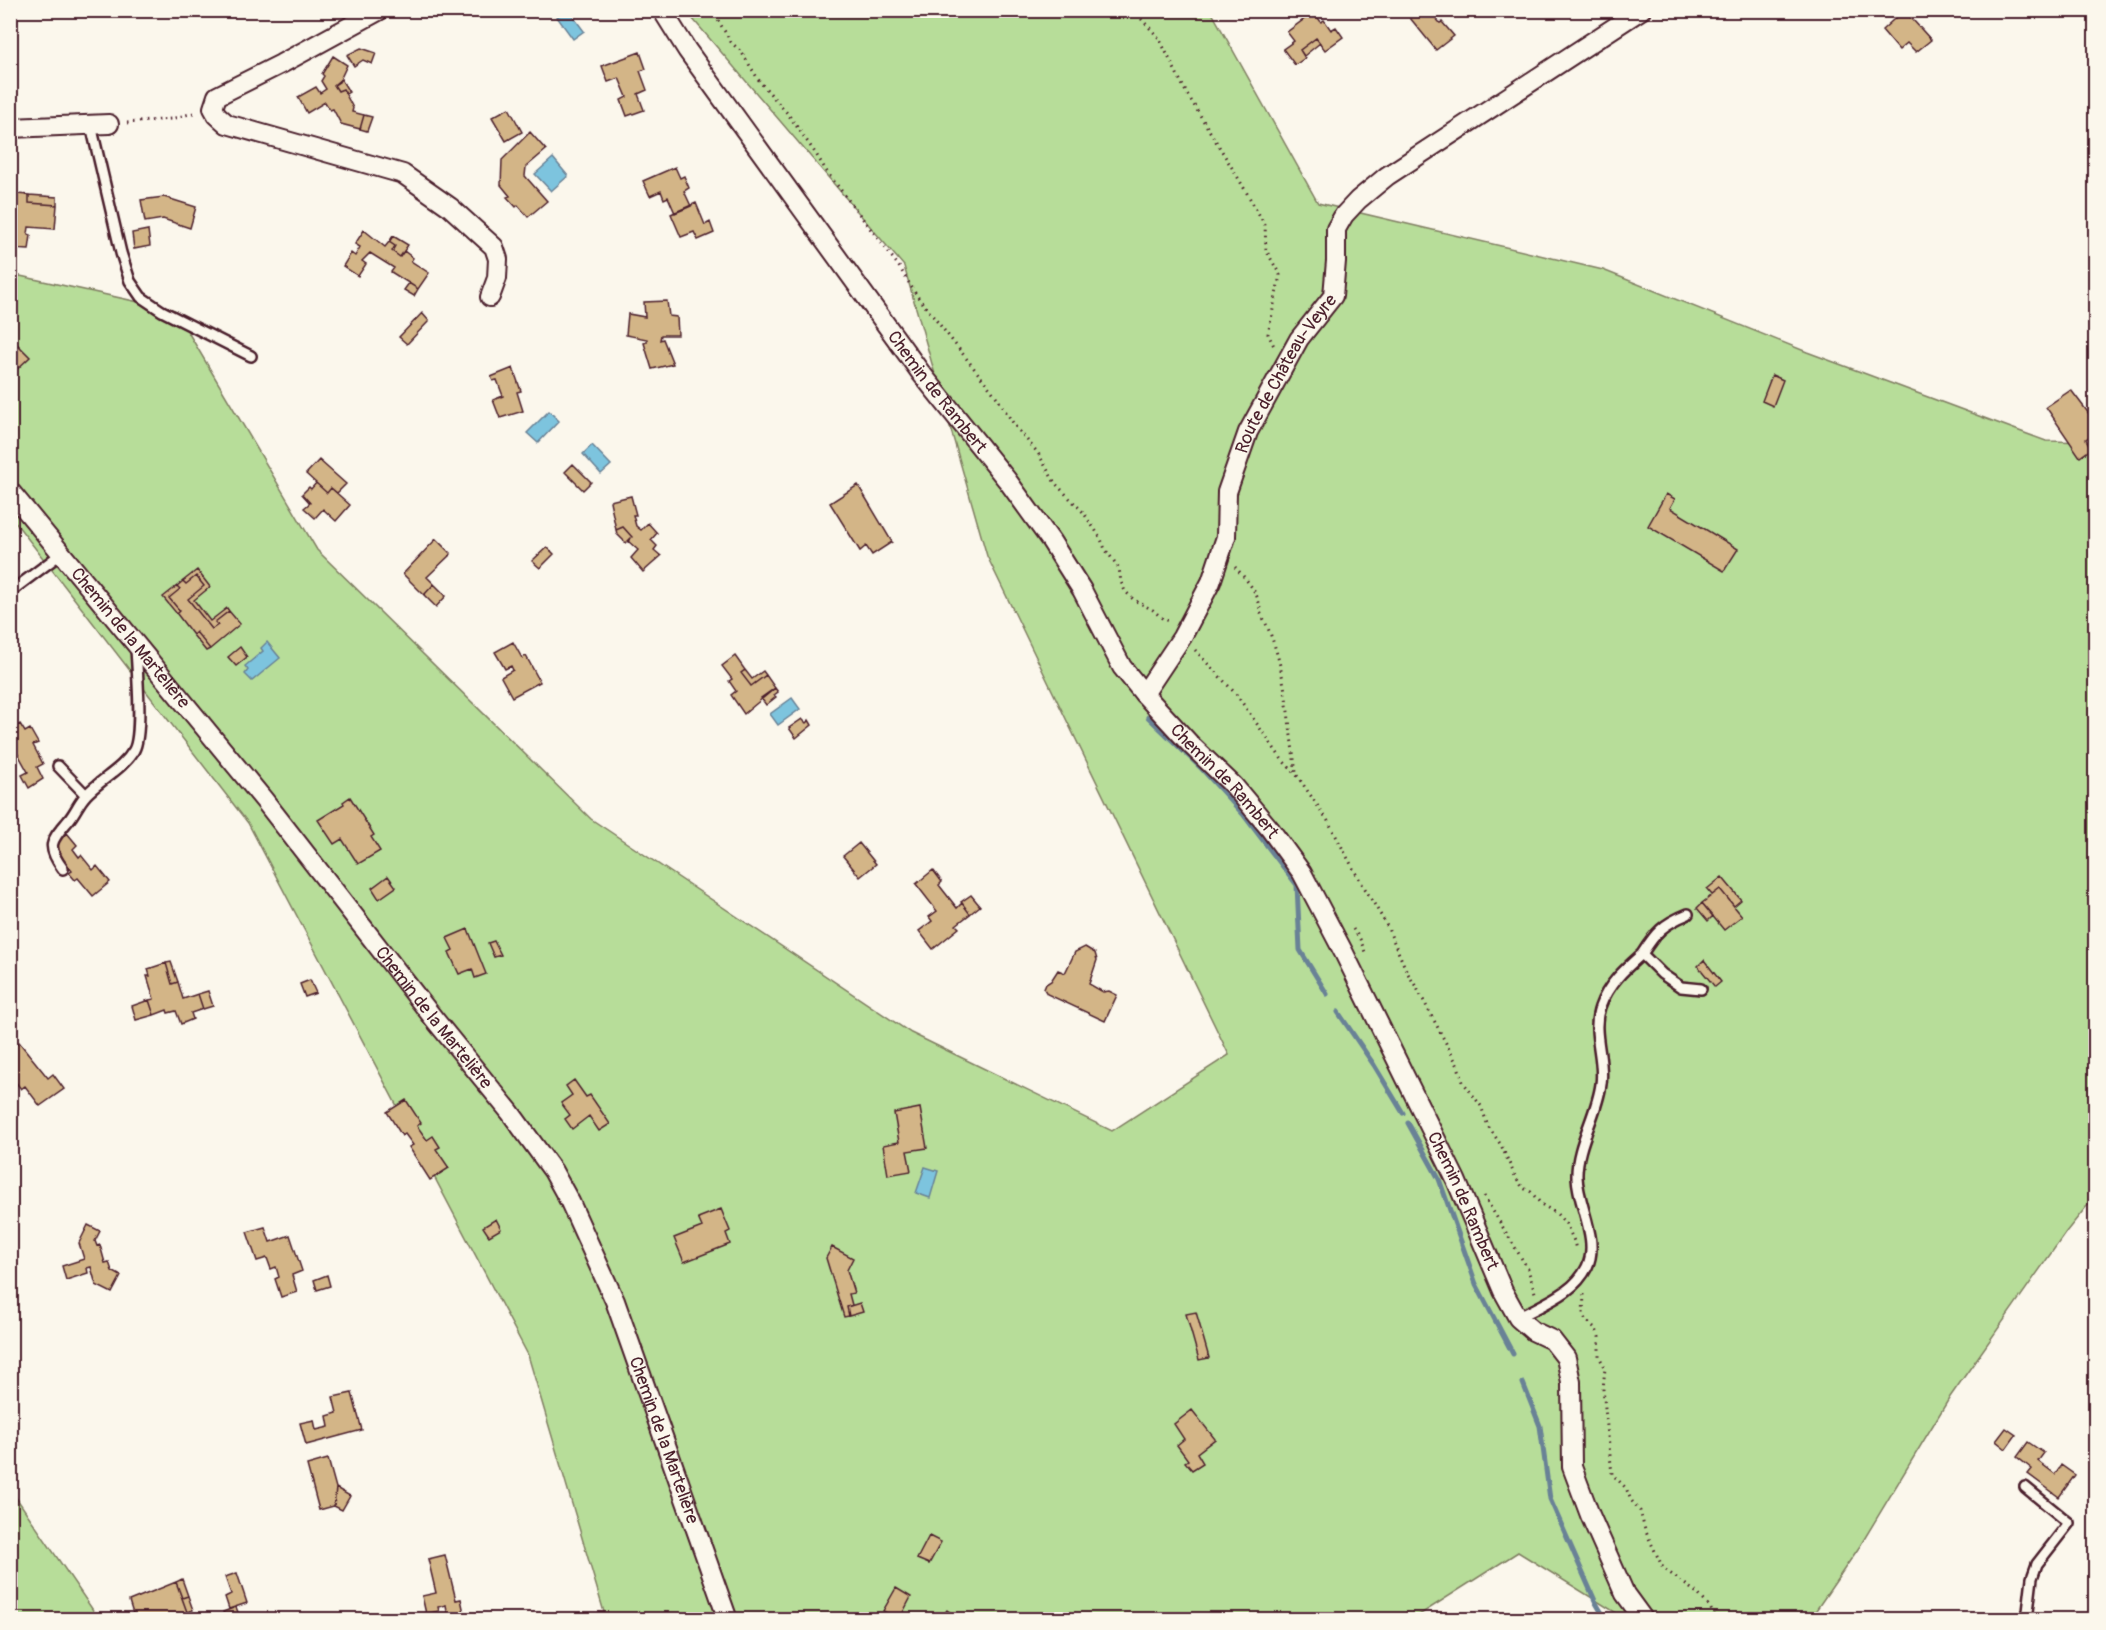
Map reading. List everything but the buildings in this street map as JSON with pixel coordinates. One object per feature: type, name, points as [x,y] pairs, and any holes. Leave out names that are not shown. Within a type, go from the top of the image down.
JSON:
[{"type":"street","points":[[380,10],[217,96],[213,108],[227,124],[403,174],[450,207],[494,247],[498,259],[497,278],[490,297]]},
{"type":"street","name":"Chemin de Rambert","points":[[662,10],[687,50],[921,373],[1007,480],[1052,541],[1082,590],[1122,667],[1191,745],[1234,786],[1270,829],[1302,873],[1456,1180],[1503,1292],[1518,1318],[1533,1331],[1552,1341],[1566,1358],[1571,1382],[1572,1467],[1624,1594],[1644,1620]]},
{"type":"street","name":"Route de Château-Veyre","points":[[1144,694],[1182,636],[1211,582],[1226,537],[1227,492],[1248,432],[1299,339],[1333,296],[1336,228],[1344,215],[1387,176],[1641,10]]},
{"type":"street","points":[[10,128],[100,125]]},
{"type":"street","name":"Chemin de la Martelière","points":[[10,490],[264,800],[435,1020],[510,1112],[553,1171],[570,1202],[615,1301],[728,1620]]},
{"type":"lane","points":[[100,125],[121,253],[130,281],[141,297],[162,311],[251,356]]},
{"type":"lane","points":[[10,592],[62,553]]},
{"type":"lane","points":[[63,869],[53,852],[52,843],[56,833],[68,821],[86,795],[125,762],[135,749],[138,737],[136,643]]},
{"type":"lane","points":[[58,766],[86,795]]},
{"type":"lane","points":[[1518,1318],[1572,1287],[1581,1278],[1588,1265],[1591,1251],[1589,1234],[1577,1177],[1579,1160],[1601,1086],[1603,1067],[1596,1025],[1599,1009],[1607,991],[1619,975],[1642,954],[1657,932],[1688,914]]},
{"type":"lane","points":[[1642,954],[1662,974],[1681,987],[1701,989]]},
{"type":"lane","points":[[2025,1487],[2069,1523],[2037,1564],[2032,1578],[2027,1620]]},
{"type":"path","points":[[1133,10],[1159,38],[1186,92],[1265,225],[1266,250],[1280,275],[1268,334],[1284,366]]},
{"type":"path","points":[[100,125],[171,119],[213,108]]},
{"type":"path","points":[[1221,553],[1254,590],[1261,606],[1260,612],[1275,642],[1283,676],[1296,774]]},
{"type":"green space","points":[[686,11],[1211,11],[1318,203],[1603,270],[1807,352],[2046,441],[2095,442],[2095,1196],[2066,1232],[1950,1397],[1860,1546],[1810,1619],[1626,1619],[1518,1552],[1413,1619],[606,1619],[528,1355],[248,823],[11,517],[11,274],[175,310],[317,550],[591,819],[911,1033],[1112,1131],[1229,1055],[987,556],[904,266]]},
{"type":"green space","points":[[11,1490],[99,1619],[11,1619]]},
{"type":"water","points":[[569,11],[584,31],[573,39],[557,17]]},
{"type":"water","points":[[553,158],[568,176],[551,191],[535,174]]},
{"type":"water","points":[[549,411],[559,421],[538,443],[527,433]]},
{"type":"water","points":[[592,445],[611,465],[601,474],[583,454]]},
{"type":"water","points":[[267,642],[280,658],[252,681],[245,674],[248,670],[245,666],[263,651],[261,648]]},
{"type":"water","points":[[792,698],[800,709],[778,725],[770,714]]},
{"type":"water","points":[[925,1167],[938,1171],[930,1198],[916,1193]]},
{"type":"waterway","points":[[1148,717],[1202,769],[1243,814],[1297,885],[1300,950],[1327,994]]},
{"type":"waterway","points":[[1338,1012],[1403,1113]]},
{"type":"waterway","points":[[1408,1123],[1439,1179],[1476,1284],[1513,1354]]},
{"type":"waterway","points":[[1523,1383],[1540,1426],[1550,1499],[1596,1603],[1606,1620]]}]
